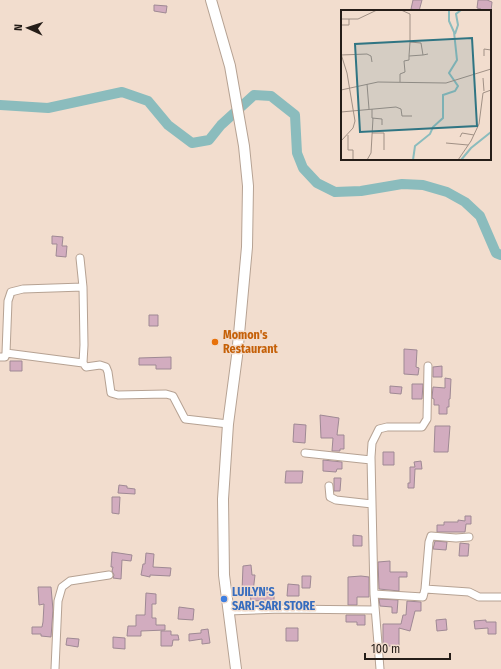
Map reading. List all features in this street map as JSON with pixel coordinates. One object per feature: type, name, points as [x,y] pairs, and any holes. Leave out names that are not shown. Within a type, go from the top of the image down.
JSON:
[{"type":"main road","points":[[210,0],[234,84],[244,146],[248,186],[247,247],[228,424],[223,499],[224,575],[236,669]]},
{"type":"street","points":[[80,258],[83,288],[83,364]]},
{"type":"street","points":[[83,288],[23,289],[11,292],[8,302],[3,355],[83,364],[86,367],[100,365],[106,367],[111,393],[114,395],[166,394],[173,396],[185,419],[228,424]]},
{"type":"street","points":[[380,669],[374,594],[371,460],[372,443],[379,429],[387,426],[422,427],[427,419],[428,366]]},
{"type":"street","points":[[305,453],[371,460]]},
{"type":"street","points":[[329,486],[330,497],[336,500],[372,504]]},
{"type":"street","points":[[374,594],[424,597],[429,542],[431,536],[456,538],[469,537]]},
{"type":"street","points":[[55,669],[58,601],[62,587],[70,580],[109,575]]},
{"type":"street","points":[[425,589],[469,592],[479,597],[501,597]]},
{"type":"street","points":[[228,611],[281,609],[375,610]]},
{"type":"building","points":[[413,0],[422,0],[419,10],[411,9]]},
{"type":"building","points":[[478,0],[487,0],[492,2],[491,11],[477,8]]},
{"type":"building","points":[[154,5],[167,6],[166,13],[154,11]]},
{"type":"building","points":[[52,236],[63,237],[62,246],[67,246],[66,257],[56,256],[57,244],[52,244]]},
{"type":"building","points":[[149,315],[158,315],[158,326],[149,326]]},
{"type":"building","points":[[404,349],[417,350],[416,367],[419,368],[418,375],[404,374]]},
{"type":"building","points":[[171,357],[171,369],[156,369],[156,365],[139,365],[139,358]]},
{"type":"building","points":[[10,361],[22,361],[22,371],[10,371]]},
{"type":"building","points":[[442,366],[442,377],[433,377],[433,367]]},
{"type":"building","points":[[445,378],[451,379],[449,407],[447,407],[447,414],[439,414],[439,405],[434,405],[434,399],[432,398],[433,387],[445,388]]},
{"type":"building","points":[[412,384],[423,384],[422,399],[412,399]]},
{"type":"building","points":[[390,386],[402,387],[401,394],[390,393]]},
{"type":"building","points":[[320,415],[339,418],[337,435],[344,435],[344,449],[340,449],[340,451],[332,451],[333,438],[321,438]]},
{"type":"building","points":[[294,424],[306,425],[305,443],[293,442]]},
{"type":"building","points":[[435,426],[450,426],[448,452],[434,452]]},
{"type":"building","points":[[383,452],[394,452],[394,465],[383,465]]},
{"type":"building","points":[[323,460],[342,462],[342,469],[337,469],[336,472],[323,471]]},
{"type":"building","points":[[421,461],[422,469],[415,469],[414,488],[408,488],[408,483],[410,483],[410,467],[415,467],[414,462]]},
{"type":"building","points":[[286,471],[303,471],[302,483],[285,483]]},
{"type":"building","points":[[334,478],[341,478],[340,491],[334,491]]},
{"type":"building","points":[[119,485],[135,489],[135,494],[118,493]]},
{"type":"building","points":[[112,497],[120,497],[119,514],[112,513]]},
{"type":"building","points":[[465,516],[471,516],[471,524],[466,524],[465,532],[437,532],[437,525],[444,525],[444,522],[458,522],[458,520],[465,521]]},
{"type":"building","points":[[353,535],[362,536],[362,546],[353,546]]},
{"type":"building","points":[[435,541],[447,542],[446,550],[433,549]]},
{"type":"building","points":[[460,543],[469,544],[468,556],[459,556]]},
{"type":"building","points":[[112,552],[132,555],[131,561],[122,560],[121,579],[113,578],[113,567],[111,567]]},
{"type":"building","points":[[146,553],[154,554],[153,567],[171,568],[170,576],[150,575],[150,577],[141,575],[143,564],[145,564]]},
{"type":"building","points":[[390,561],[390,572],[407,572],[407,577],[399,577],[399,591],[379,589],[378,562]]},
{"type":"building","points":[[251,565],[252,575],[255,575],[253,592],[274,592],[274,600],[251,601],[250,592],[252,592],[242,591],[243,566]]},
{"type":"building","points":[[302,576],[311,576],[310,588],[302,588]]},
{"type":"building","points":[[348,577],[369,577],[369,597],[357,597],[357,605],[348,605]]},
{"type":"building","points":[[288,584],[299,585],[299,596],[287,596]]},
{"type":"building","points":[[38,587],[51,587],[53,610],[51,637],[41,636],[41,634],[32,634],[32,627],[42,627],[43,622],[44,604],[39,605]]},
{"type":"building","points":[[146,593],[156,594],[156,604],[152,604],[152,618],[156,618],[156,625],[165,625],[165,630],[141,631],[141,636],[127,636],[128,626],[136,626],[136,615],[145,615]]},
{"type":"building","points":[[379,599],[398,600],[397,613],[392,613],[392,607],[380,606]]},
{"type":"building","points":[[407,601],[421,602],[421,611],[415,611],[410,631],[399,628],[399,646],[385,646],[385,644],[383,644],[383,624],[401,624],[403,615],[406,615]]},
{"type":"building","points":[[179,607],[194,609],[193,620],[178,619]]},
{"type":"building","points":[[346,615],[365,615],[365,625],[357,625],[357,622],[346,622]]},
{"type":"building","points":[[446,619],[447,630],[437,631],[436,620]]},
{"type":"building","points":[[486,620],[486,622],[496,622],[496,634],[488,634],[488,628],[475,629],[474,621]]},
{"type":"building","points":[[286,628],[298,628],[298,641],[286,641]]},
{"type":"building","points":[[208,629],[210,643],[202,644],[202,639],[189,641],[189,634],[201,633],[201,630]]},
{"type":"building","points":[[161,631],[171,631],[171,635],[178,635],[179,640],[173,640],[172,646],[161,646]]},
{"type":"building","points":[[113,637],[125,638],[125,649],[113,648]]},
{"type":"building","points":[[67,638],[79,639],[78,647],[66,645]]},
{"type":"waterway","points":[[0,105],[48,108],[122,92],[148,101],[168,125],[192,143],[209,140],[221,125],[254,95],[271,96],[295,115],[297,153],[303,168],[317,183],[335,192],[361,191],[402,184],[423,185],[447,192],[465,202],[480,216],[496,253],[501,255]]},
{"type":"place","name":"Momon's Restaurant","points":[[215,342]]},
{"type":"place","name":"LUILYN'S SARI-SARI STORE","points":[[224,599]]}]
